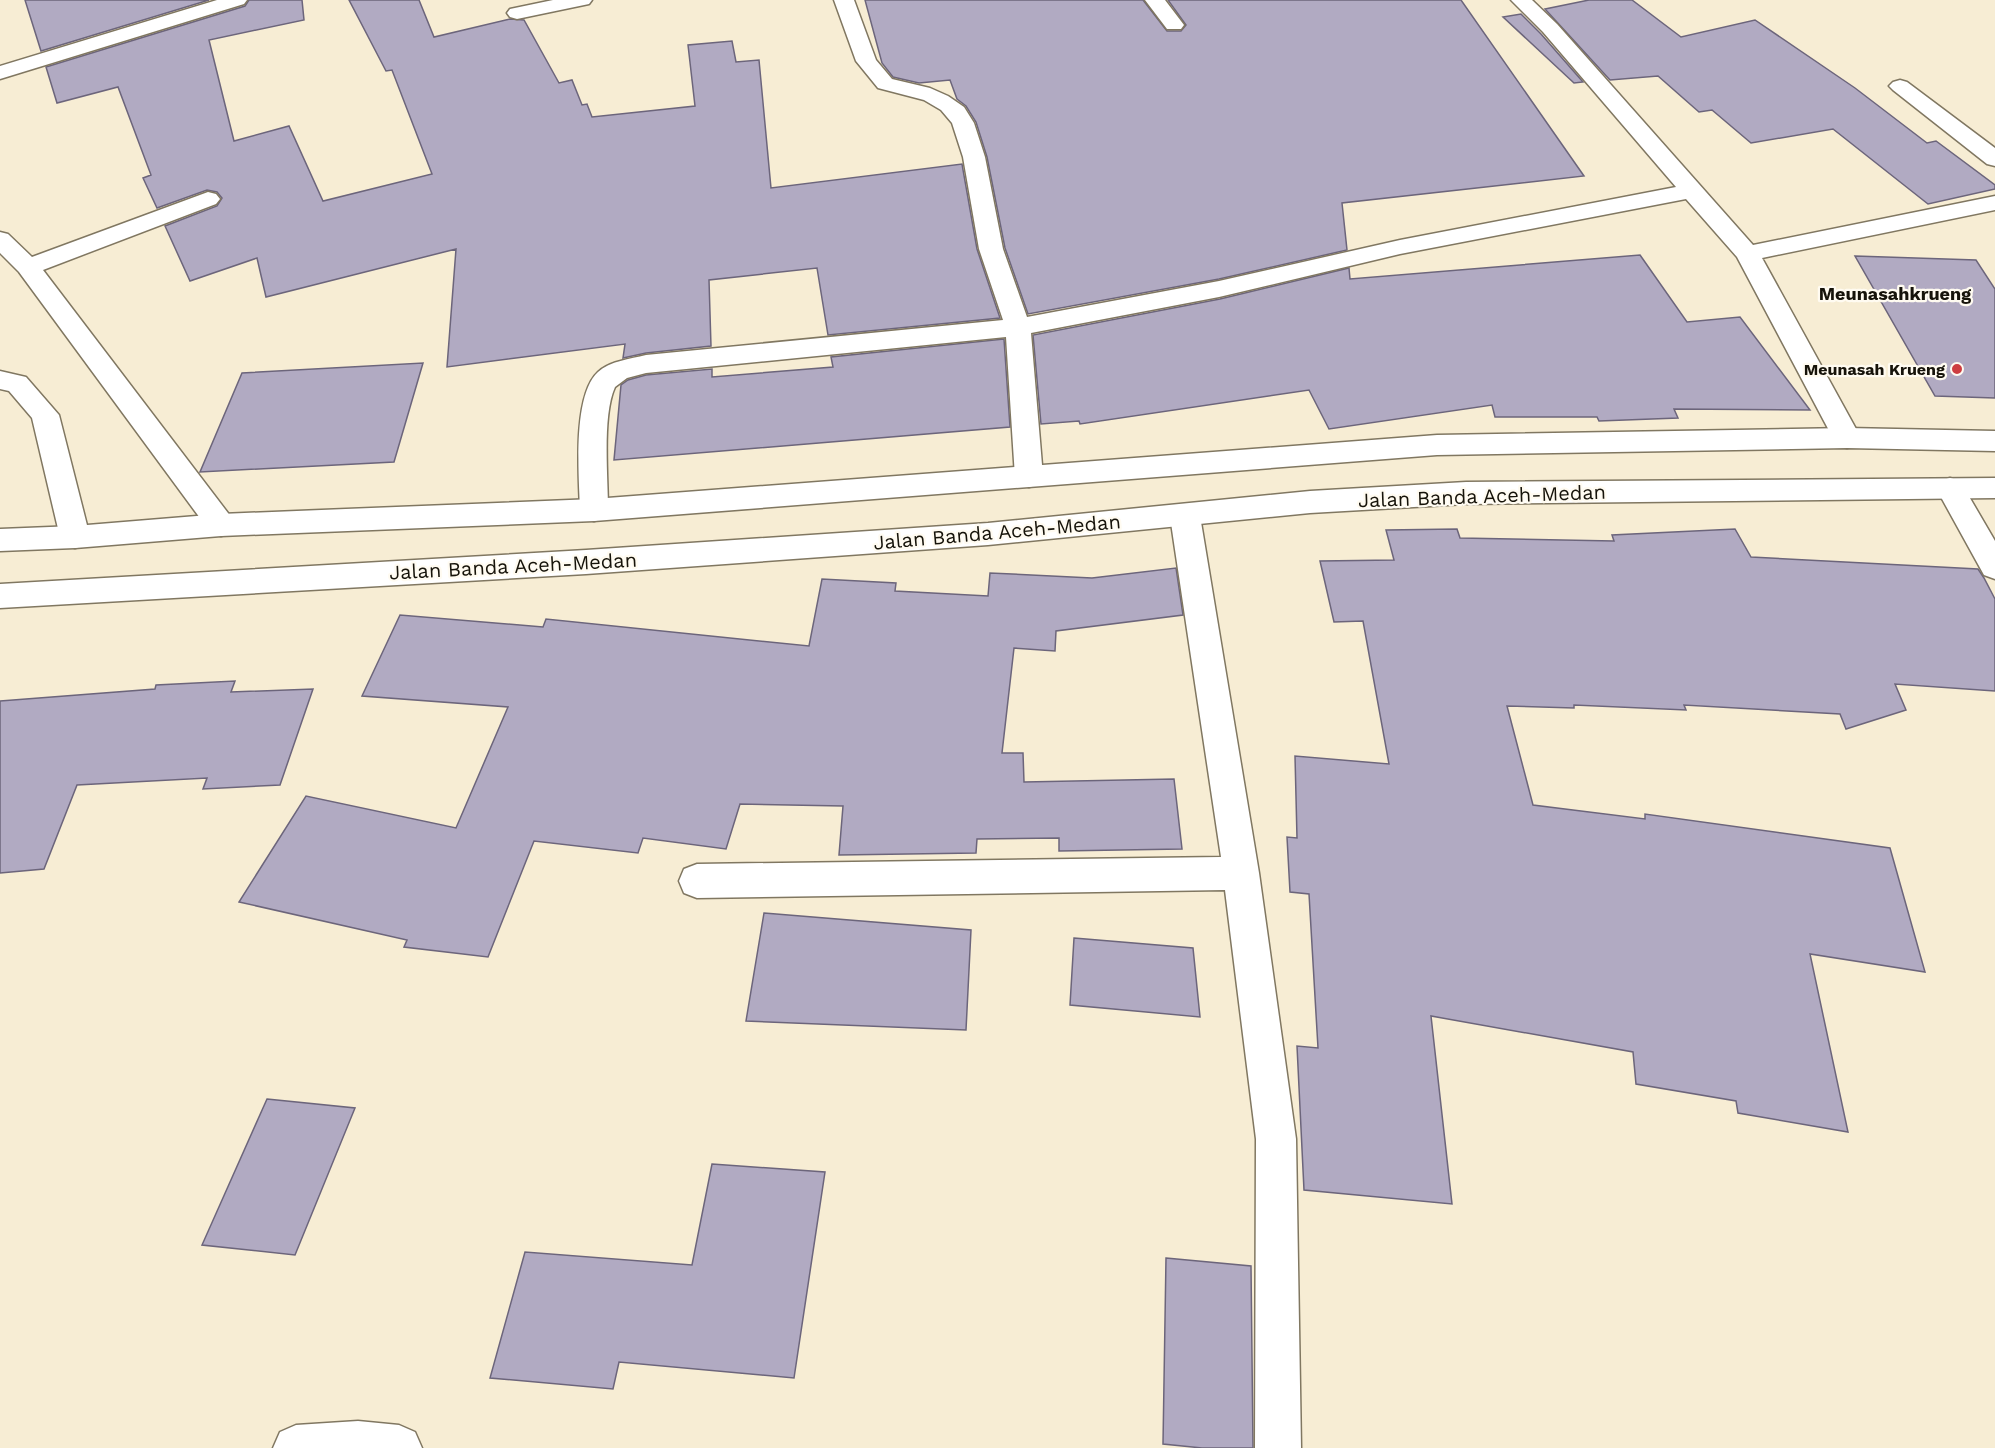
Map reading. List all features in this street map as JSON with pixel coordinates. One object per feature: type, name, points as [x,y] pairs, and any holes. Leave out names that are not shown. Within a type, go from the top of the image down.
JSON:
[{"type":"main road","points":[[0,73],[237,0]]},
{"type":"main road","points":[[517,13],[582,0]]},
{"type":"main road","points":[[843,0],[866,61],[885,84],[909,88],[940,98],[958,114],[972,146],[991,249],[1018,327],[1029,477]]},
{"type":"main road","points":[[1155,0],[1174,25]]},
{"type":"main road","points":[[1521,0],[1550,28],[1747,254],[1847,438]]},
{"type":"main road","points":[[1900,86],[1995,159]]},
{"type":"main road","points":[[586,562],[594,510],[596,405],[603,382],[619,372],[646,364],[1018,327],[1219,289],[1400,247],[1691,191]]},
{"type":"main road","points":[[28,267],[208,199]]},
{"type":"main road","points":[[1747,254],[1995,203]]},
{"type":"main road","points":[[0,239],[28,267],[221,525]]},
{"type":"main road","points":[[0,380],[17,383],[45,415],[75,537]]},
{"type":"main road","points":[[0,540],[75,537],[221,525],[594,510],[1437,445],[1847,438],[1995,441]]},
{"type":"main road","points":[[1950,488],[1995,567]]},
{"type":"main road","name":"Jalan Banda Aceh-Medan","points":[[0,596],[586,562],[988,534],[1310,502],[1466,493],[1995,488]]},
{"type":"main road","points":[[1185,516],[1241,873],[1276,1139],[1278,1448]]},
{"type":"main road","points":[[698,881],[1241,873]]},
{"type":"main road","points":[[296,1448],[358,1444],[399,1448]]},
{"type":"building","points":[[25,0],[209,0],[41,51]]},
{"type":"building","points":[[249,0],[302,0],[304,20],[209,40],[234,141],[289,126],[323,201],[432,174],[392,70],[386,71],[349,0],[419,0],[434,37],[510,19],[524,20],[559,83],[572,80],[582,105],[587,104],[592,117],[695,106],[688,45],[732,41],[736,62],[759,60],[771,188],[962,164],[977,249],[1000,318],[828,335],[817,268],[709,280],[711,346],[646,353],[623,358],[625,344],[447,367],[456,249],[266,297],[257,258],[190,281],[165,226],[217,206],[222,198],[217,192],[207,190],[157,208],[143,178],[151,175],[118,87],[57,103],[46,67],[245,6]]},
{"type":"building","points":[[865,0],[1143,0],[1167,31],[1181,31],[1186,25],[1168,0],[1461,0],[1584,176],[1342,203],[1347,250],[1219,279],[1028,314],[1005,248],[987,157],[976,122],[966,106],[957,99],[950,80],[919,83],[893,77],[882,63]]},
{"type":"building","points":[[1589,0],[1632,0],[1681,37],[1755,20],[1855,88],[1927,143],[1936,141],[1995,185],[1995,189],[1928,204],[1833,129],[1751,143],[1712,110],[1699,112],[1658,76],[1610,80],[1545,9]]},
{"type":"building","points":[[1521,14],[1583,82],[1574,83],[1503,17]]},
{"type":"building","points":[[1640,255],[1687,322],[1740,317],[1810,410],[1674,409],[1678,418],[1599,421],[1597,417],[1495,417],[1492,405],[1329,429],[1309,390],[1080,424],[1079,421],[1041,424],[1033,335],[1220,299],[1349,268],[1350,279]]},
{"type":"building","points":[[1855,256],[1976,260],[1995,289],[1995,398],[1935,396]]},
{"type":"building","points":[[1004,339],[1010,427],[614,460],[621,385],[628,380],[646,375],[712,369],[712,377],[833,367],[831,357]]},
{"type":"building","points":[[423,363],[394,462],[200,472],[242,373]]},
{"type":"building","points":[[1457,529],[1460,538],[1614,541],[1612,535],[1735,529],[1751,557],[1978,569],[1984,578],[1995,599],[1995,691],[1895,684],[1906,710],[1846,729],[1840,714],[1684,705],[1686,710],[1574,705],[1574,708],[1507,706],[1533,805],[1645,819],[1645,814],[1890,848],[1925,972],[1810,954],[1848,1132],[1738,1113],[1736,1101],[1636,1084],[1633,1052],[1431,1016],[1452,1204],[1304,1190],[1297,1046],[1318,1048],[1309,894],[1290,892],[1287,837],[1297,838],[1295,756],[1389,764],[1363,621],[1334,622],[1320,561],[1394,560],[1386,530]]},
{"type":"building","points":[[1176,568],[1183,615],[1056,631],[1055,651],[1014,648],[1002,753],[1023,753],[1024,782],[1174,779],[1182,849],[1059,851],[1059,838],[977,839],[976,853],[839,855],[843,806],[740,804],[726,849],[643,838],[638,853],[534,841],[488,957],[404,947],[407,940],[239,902],[306,796],[456,828],[508,707],[362,696],[400,615],[543,627],[546,619],[809,646],[822,579],[896,583],[895,591],[988,596],[990,573],[1092,578]]},
{"type":"building","points":[[235,681],[231,692],[313,689],[280,785],[203,789],[207,778],[77,785],[44,869],[0,873],[0,701],[155,689],[156,685]]},
{"type":"building","points":[[764,913],[971,930],[966,1030],[746,1021]]},
{"type":"building","points":[[1074,938],[1193,948],[1200,1017],[1070,1005]]},
{"type":"building","points":[[267,1099],[355,1108],[295,1255],[202,1245]]},
{"type":"building","points":[[712,1164],[825,1172],[794,1378],[619,1362],[613,1389],[490,1378],[525,1252],[692,1265]]},
{"type":"building","points":[[1166,1258],[1251,1266],[1253,1448],[1202,1448],[1163,1444]]},
{"type":"place","name":"Meunasah Krueng","points":[[1957,369]]},
{"type":"district","name":"Meunasahkrueng","points":[[1895,293]]}]
